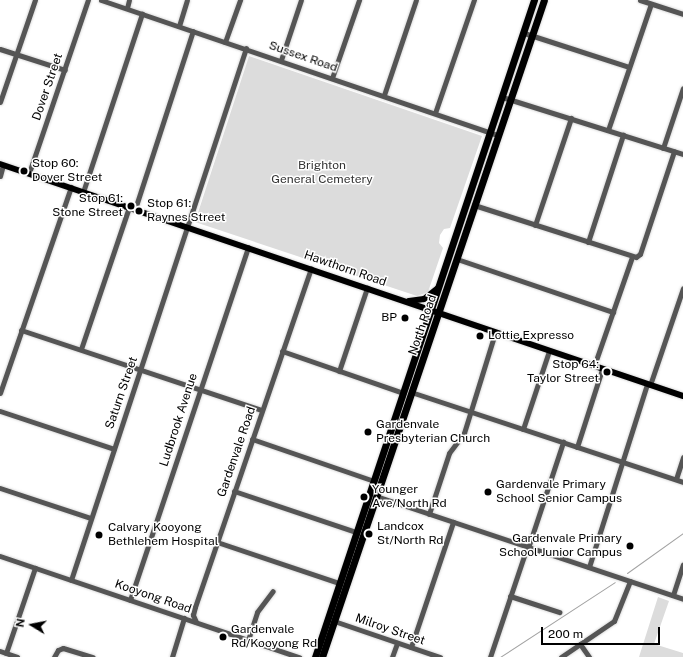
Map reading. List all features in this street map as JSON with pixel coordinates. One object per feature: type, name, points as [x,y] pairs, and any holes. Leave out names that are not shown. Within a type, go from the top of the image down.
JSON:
[{"type":"highway","points":[[534,2],[543,3]]},
{"type":"highway","name":"North Road","points":[[315,657],[339,583],[351,559],[376,496],[407,393],[422,334],[534,2]]},
{"type":"highway","name":"North Road","points":[[322,657],[334,621],[351,559],[356,532],[407,393],[431,337],[543,3]]},
{"type":"highway","points":[[422,334],[431,337]]},
{"type":"main road","name":"Hawthorn Road","points":[[2,164],[188,226],[495,333],[683,396]]},
{"type":"main road","points":[[408,302],[424,299],[438,288]]},
{"type":"street","points":[[0,102],[35,0]]},
{"type":"street","name":"Dover Street","points":[[29,173],[88,0]]},
{"type":"street","name":"Dover Street","points":[[87,6],[91,0]]},
{"type":"street","name":"Sussex Road","points":[[102,0],[498,134]]},
{"type":"street","points":[[127,8],[129,0]]},
{"type":"street","points":[[179,26],[187,0]]},
{"type":"street","points":[[225,42],[240,0]]},
{"type":"street","points":[[281,60],[301,0]]},
{"type":"street","points":[[332,78],[359,0]]},
{"type":"street","points":[[384,95],[416,0]]},
{"type":"street","points":[[435,113],[474,0]]},
{"type":"street","points":[[640,0],[654,3],[683,14]]},
{"type":"street","points":[[608,130],[629,67],[654,3]]},
{"type":"street","points":[[83,192],[142,14]]},
{"type":"street","points":[[81,349],[132,208],[193,31]]},
{"type":"street","points":[[524,33],[629,67]]},
{"type":"street","points":[[0,48],[65,70]]},
{"type":"street","name":"Saturn Street","points":[[69,579],[141,369],[246,48]]},
{"type":"street","points":[[663,148],[683,88]]},
{"type":"street","points":[[502,97],[683,154]]},
{"type":"street","points":[[535,225],[571,118]]},
{"type":"street","points":[[588,242],[623,135]]},
{"type":"street","points":[[474,205],[636,258],[640,254],[674,151]]},
{"type":"street","points":[[0,176],[2,164]]},
{"type":"street","points":[[0,399],[1,390],[69,187]]},
{"type":"street","name":"Ludbrook Avenue","points":[[130,600],[248,247]]},
{"type":"street","points":[[594,366],[632,257]]},
{"type":"street","points":[[457,259],[613,312]]},
{"type":"street","name":"Gardenvale Road","points":[[196,622],[193,615],[194,607],[282,352],[309,268]]},
{"type":"street","points":[[339,371],[367,288]]},
{"type":"street","points":[[589,567],[648,384],[683,288]]},
{"type":"street","points":[[21,330],[261,410]]},
{"type":"street","points":[[429,514],[449,453],[461,439],[495,333]]},
{"type":"street","points":[[523,429],[549,351]]},
{"type":"street","points":[[282,352],[407,393],[470,411],[683,482]]},
{"type":"street","points":[[577,446],[602,369]]},
{"type":"street","points":[[0,411],[114,448]]},
{"type":"street","points":[[252,439],[374,480]]},
{"type":"street","points":[[490,657],[564,442]]},
{"type":"street","points":[[676,479],[683,457]]},
{"type":"street","points":[[0,488],[90,518]]},
{"type":"street","points":[[234,491],[356,532]]},
{"type":"street","points":[[376,496],[683,598]]},
{"type":"street","points":[[411,647],[453,522]]},
{"type":"street","points":[[217,542],[339,583]]},
{"type":"street","name":"Kooyong Road","points":[[0,556],[299,657]]},
{"type":"street","points":[[673,595],[683,565]]},
{"type":"street","points":[[16,657],[3,652],[34,567]]},
{"type":"street","points":[[561,657],[614,621],[630,581]]},
{"type":"street","points":[[248,640],[257,612],[273,591]]},
{"type":"street","points":[[510,596],[558,612]]},
{"type":"street","points":[[172,657],[185,618]]},
{"type":"street","name":"Milroy Street","points":[[334,621],[440,657]]},
{"type":"street","points":[[392,657],[397,643]]},
{"type":"street","points":[[580,644],[589,657]]},
{"type":"street","points":[[54,657],[60,649],[65,648],[93,657]]},
{"type":"green space","name":"Brighton General Cemetery","points":[[249,56],[482,136],[450,228],[444,229],[440,235],[439,243],[443,248],[428,292],[417,296],[195,222]]},
{"type":"green space","points":[[658,597],[669,601],[654,644],[683,653],[683,657],[639,657]]},
{"type":"waterway","points":[[627,573],[683,533]]},
{"type":"waterway","points":[[500,657],[615,582]]},
{"type":"tram line","points":[[0,163],[683,395]]},
{"type":"place","name":"Stop 60: Dover Street","points":[[24,171]]},
{"type":"place","name":"Stop 61: Stone Street","points":[[131,206]]},
{"type":"place","name":"Stop 61: Raynes Street","points":[[139,211]]},
{"type":"place","name":"BP","points":[[405,318]]},
{"type":"place","name":"Lottie Expresso","points":[[480,336]]},
{"type":"place","name":"Stop 64: Taylor Street","points":[[607,372]]},
{"type":"place","name":"Gardenvale Presbyterian Church","points":[[368,432]]},
{"type":"place","name":"Gardenvale Primary School Senior Campus","points":[[488,492]]},
{"type":"place","name":"Younger Ave/North Rd","points":[[364,497]]},
{"type":"place","name":"Landcox St/North Rd","points":[[369,534]]},
{"type":"place","name":"Calvary Kooyong Bethlehem Hospital","points":[[99,535]]},
{"type":"place","name":"Gardenvale Primary School Junior Campus","points":[[630,546]]},
{"type":"place","name":"Gardenvale Rd/Kooyong Rd","points":[[223,637]]}]
